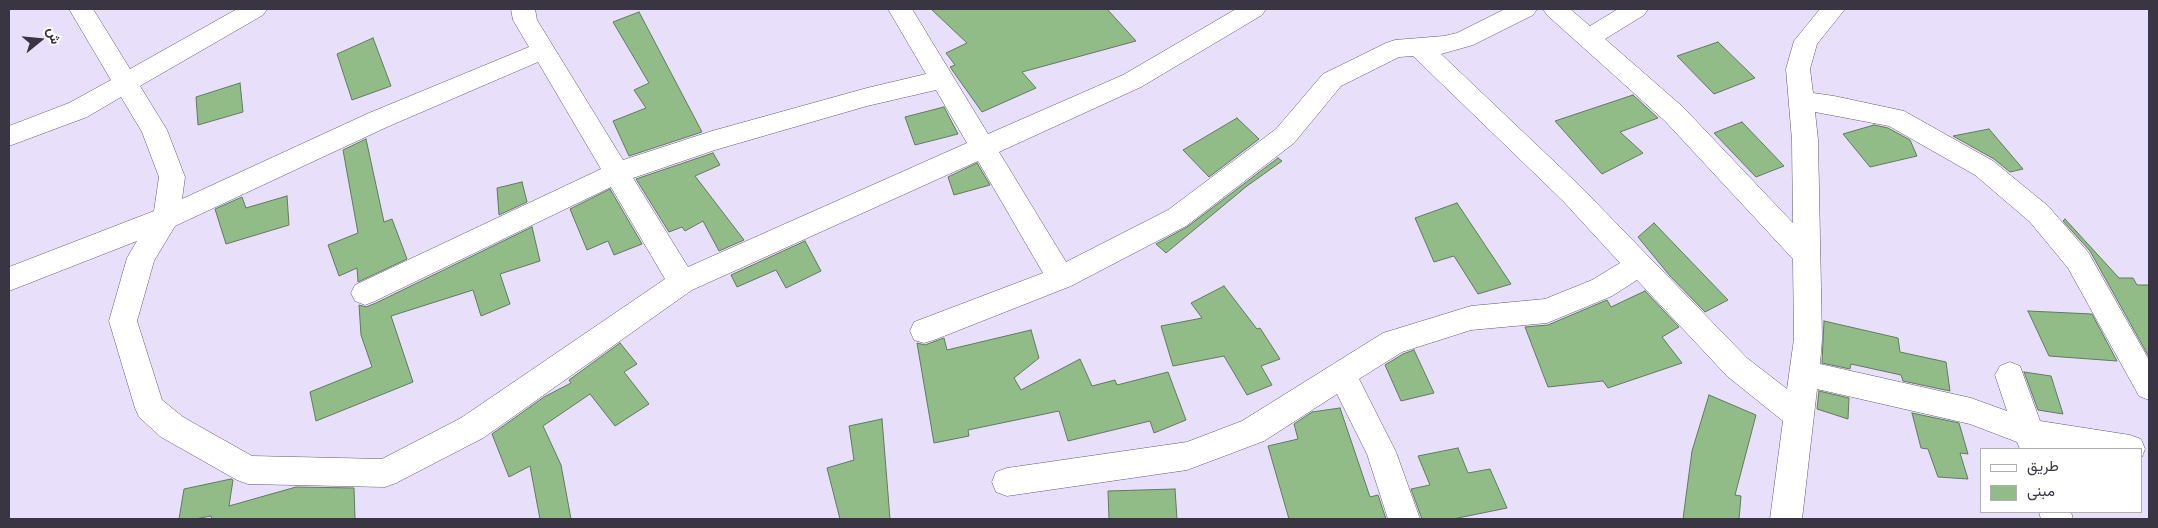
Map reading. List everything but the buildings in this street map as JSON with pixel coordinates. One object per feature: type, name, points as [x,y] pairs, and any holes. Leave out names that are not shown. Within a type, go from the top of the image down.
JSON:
[{"type":"street","points":[[82,9],[154,130],[172,177],[166,218],[141,258],[123,321],[150,408],[172,426],[248,470],[385,473],[472,428],[682,282],[1132,81],[1254,9]]},
{"type":"street","points":[[9,136],[78,110],[255,9]]},
{"type":"street","points":[[523,9],[525,20],[682,282]]},
{"type":"street","points":[[900,9],[1061,278]]},
{"type":"street","points":[[924,332],[1061,278],[1177,218],[1285,136],[1332,80],[1395,49],[1444,45],[1465,39],[1525,9]]},
{"type":"street","points":[[1555,9],[1674,114],[1807,256]]},
{"type":"street","points":[[1588,38],[1636,9]]},
{"type":"street","points":[[1786,519],[1808,339],[1805,140],[1798,69],[1806,41],[1833,9]]},
{"type":"street","points":[[1419,48],[1572,194],[1737,367],[1799,416]]},
{"type":"street","points":[[9,279],[166,218],[378,120],[544,50]]},
{"type":"street","points":[[365,293],[616,172],[721,139],[867,97],[943,79]]},
{"type":"street","points":[[1801,101],[1834,105],[1895,118],[1984,168],[2038,214],[2078,260],[2149,387]]},
{"type":"street","points":[[1007,482],[1187,456],[1253,431],[1393,342],[1471,318],[1547,311],[1602,288],[1640,265]]},
{"type":"street","points":[[1342,374],[1381,452],[1404,519]]},
{"type":"street","points":[[1804,374],[1971,411],[2031,441],[2118,448]]},
{"type":"street","points":[[2010,375],[2031,441]]}]
